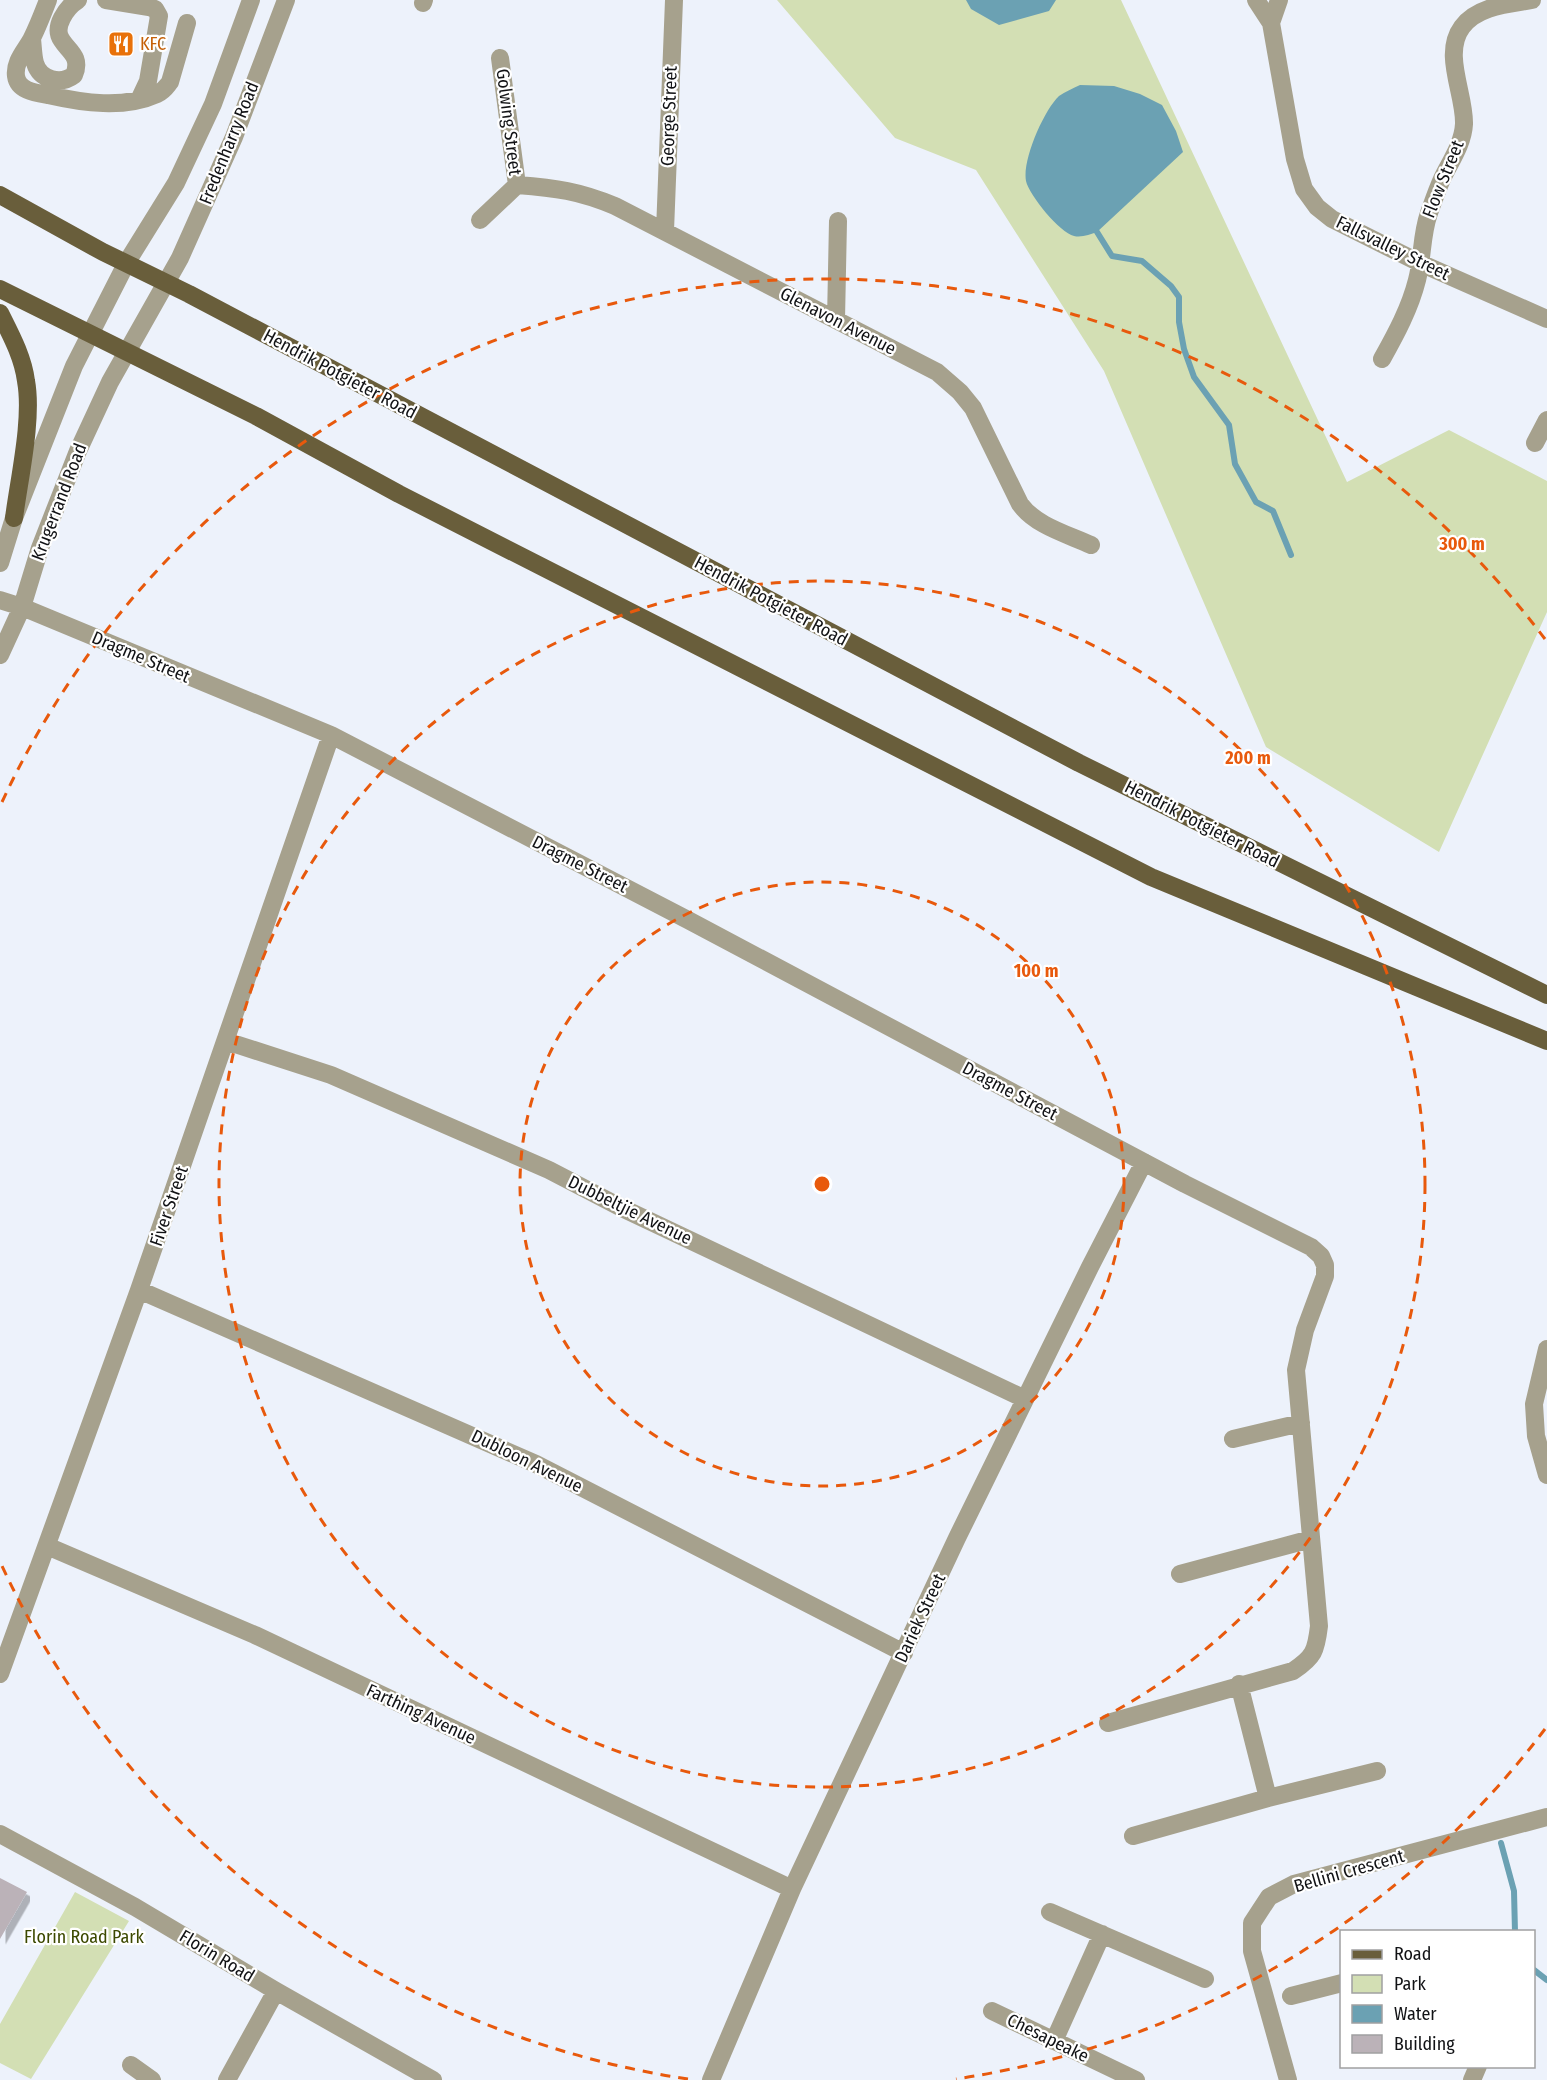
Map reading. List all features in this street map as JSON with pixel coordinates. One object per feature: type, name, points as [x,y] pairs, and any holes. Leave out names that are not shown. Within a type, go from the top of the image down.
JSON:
[{"type":"main road","name":"Hendrik Potgieter Road","points":[[0,195],[103,252],[127,262],[1079,763],[1547,995]]},
{"type":"main road","points":[[0,289],[256,416],[399,494],[1151,877],[1547,1041]]},
{"type":"main road","points":[[0,313],[15,343],[27,382],[27,419],[14,518]]},
{"type":"street","points":[[48,0],[32,39],[21,55],[15,73],[20,85],[30,91],[87,102],[111,102],[140,98],[165,90],[170,82],[187,23]]},
{"type":"street","points":[[32,39],[35,64],[39,72],[53,80],[70,78],[74,75],[77,62],[61,43],[58,32],[67,8],[78,0]]},
{"type":"street","points":[[106,0],[149,7],[154,9],[159,16],[148,81],[140,98]]},
{"type":"street","name":"Fredenharry Road","points":[[90,334],[127,262],[176,183],[213,104],[250,0]]},
{"type":"street","name":"George Street","points":[[665,231],[674,0]]},
{"type":"street","name":"Fallsvalley Street","points":[[1256,0],[1271,23],[1295,159],[1304,189],[1317,207],[1332,219],[1420,263],[1547,319]]},
{"type":"street","points":[[1271,23],[1280,0]]},
{"type":"street","name":"Flow Street","points":[[1382,359],[1411,301],[1420,263],[1423,230],[1442,179],[1456,153],[1464,127],[1454,59],[1455,38],[1470,17],[1493,7],[1532,0]]},
{"type":"street","name":"Fredenharry Road","points":[[128,352],[167,283],[234,136],[280,2]]},
{"type":"street","name":"Golwing Street","points":[[500,58],[517,185]]},
{"type":"street","points":[[480,220],[517,185]]},
{"type":"street","name":"Glenavon Avenue","points":[[517,185],[586,194],[665,231],[937,372],[960,392],[973,408],[1026,513],[1035,520],[1091,544]]},
{"type":"street","points":[[836,320],[838,221]]},
{"type":"street","name":"Krugerrand Road","points":[[0,563],[14,518],[74,366],[90,334]]},
{"type":"street","name":"Krugerrand Road","points":[[0,655],[22,607],[40,548],[78,451],[110,382],[128,352]]},
{"type":"street","points":[[1535,443],[1547,420]]},
{"type":"street","name":"Dragme Street","points":[[0,600],[22,607],[331,735],[1144,1162],[1311,1247],[1321,1256],[1325,1265],[1325,1276],[1305,1330],[1296,1370],[1301,1423]]},
{"type":"street","name":"Fiver Street","points":[[0,1674],[139,1290],[331,735]]},
{"type":"street","name":"Dubbeltjie Avenue","points":[[226,1041],[331,1075],[506,1150],[632,1213],[1025,1399]]},
{"type":"street","name":"Dariek Street","points":[[711,2080],[792,1889],[957,1538],[1144,1162]]},
{"type":"street","name":"Dubloon Avenue","points":[[139,1290],[536,1464],[904,1653]]},
{"type":"street","points":[[1547,1349],[1534,1404],[1536,1436],[1547,1475]]},
{"type":"street","points":[[1108,1723],[1239,1684],[1293,1671],[1308,1661],[1317,1647],[1319,1626],[1301,1423],[1233,1439]]},
{"type":"street","points":[[1180,1574],[1311,1539]]},
{"type":"street","name":"Farthing Avenue","points":[[47,1546],[255,1635],[792,1889]]},
{"type":"street","points":[[1239,1684],[1268,1798]]},
{"type":"street","points":[[1132,1836],[1268,1798],[1377,1771]]},
{"type":"street","name":"Bellini Crescent","points":[[1288,2080],[1252,1952],[1252,1923],[1269,1897],[1294,1884],[1547,1817]]},
{"type":"street","name":"Florin Road","points":[[0,1834],[135,1907],[276,1991],[433,2080]]},
{"type":"street","points":[[1050,1912],[1205,1979]]},
{"type":"street","points":[[1054,2041],[1102,1934]]},
{"type":"street","points":[[1291,1996],[1340,1983]]},
{"type":"street","points":[[227,2080],[276,1991]]},
{"type":"street","name":"Chesapeake","points":[[992,2011],[1136,2080]]},
{"type":"street","points":[[131,2065],[152,2080]]},
{"type":"green space","points":[[777,0],[1121,0],[1347,482],[1449,430],[1547,481],[1547,612],[1439,852],[1266,747],[1104,371],[976,170],[895,138]]},
{"type":"green space","name":"Florin Road Park","points":[[75,1892],[129,1921],[31,2079],[0,2063],[0,2024]]},
{"type":"water","points":[[966,0],[1056,0],[1049,11],[999,25],[971,9]]},
{"type":"water","points":[[1080,85],[1114,86],[1140,94],[1162,105],[1176,131],[1183,152],[1097,232],[1074,236],[1053,221],[1039,204],[1028,187],[1026,172],[1035,136],[1047,112],[1059,96]]},
{"type":"building","points":[[0,1878],[27,1892],[0,1939]]},
{"type":"waterway","points":[[1097,232],[1112,256],[1142,261],[1171,286],[1179,297],[1179,322],[1184,349],[1194,377],[1229,425],[1235,464],[1256,502],[1273,511],[1291,555]]},
{"type":"waterway","points":[[1501,1843],[1514,1891],[1515,1930]]},
{"type":"waterway","points":[[1535,1971],[1547,1980]]},
{"type":"place","name":"KFC","points":[[121,44]]}]
